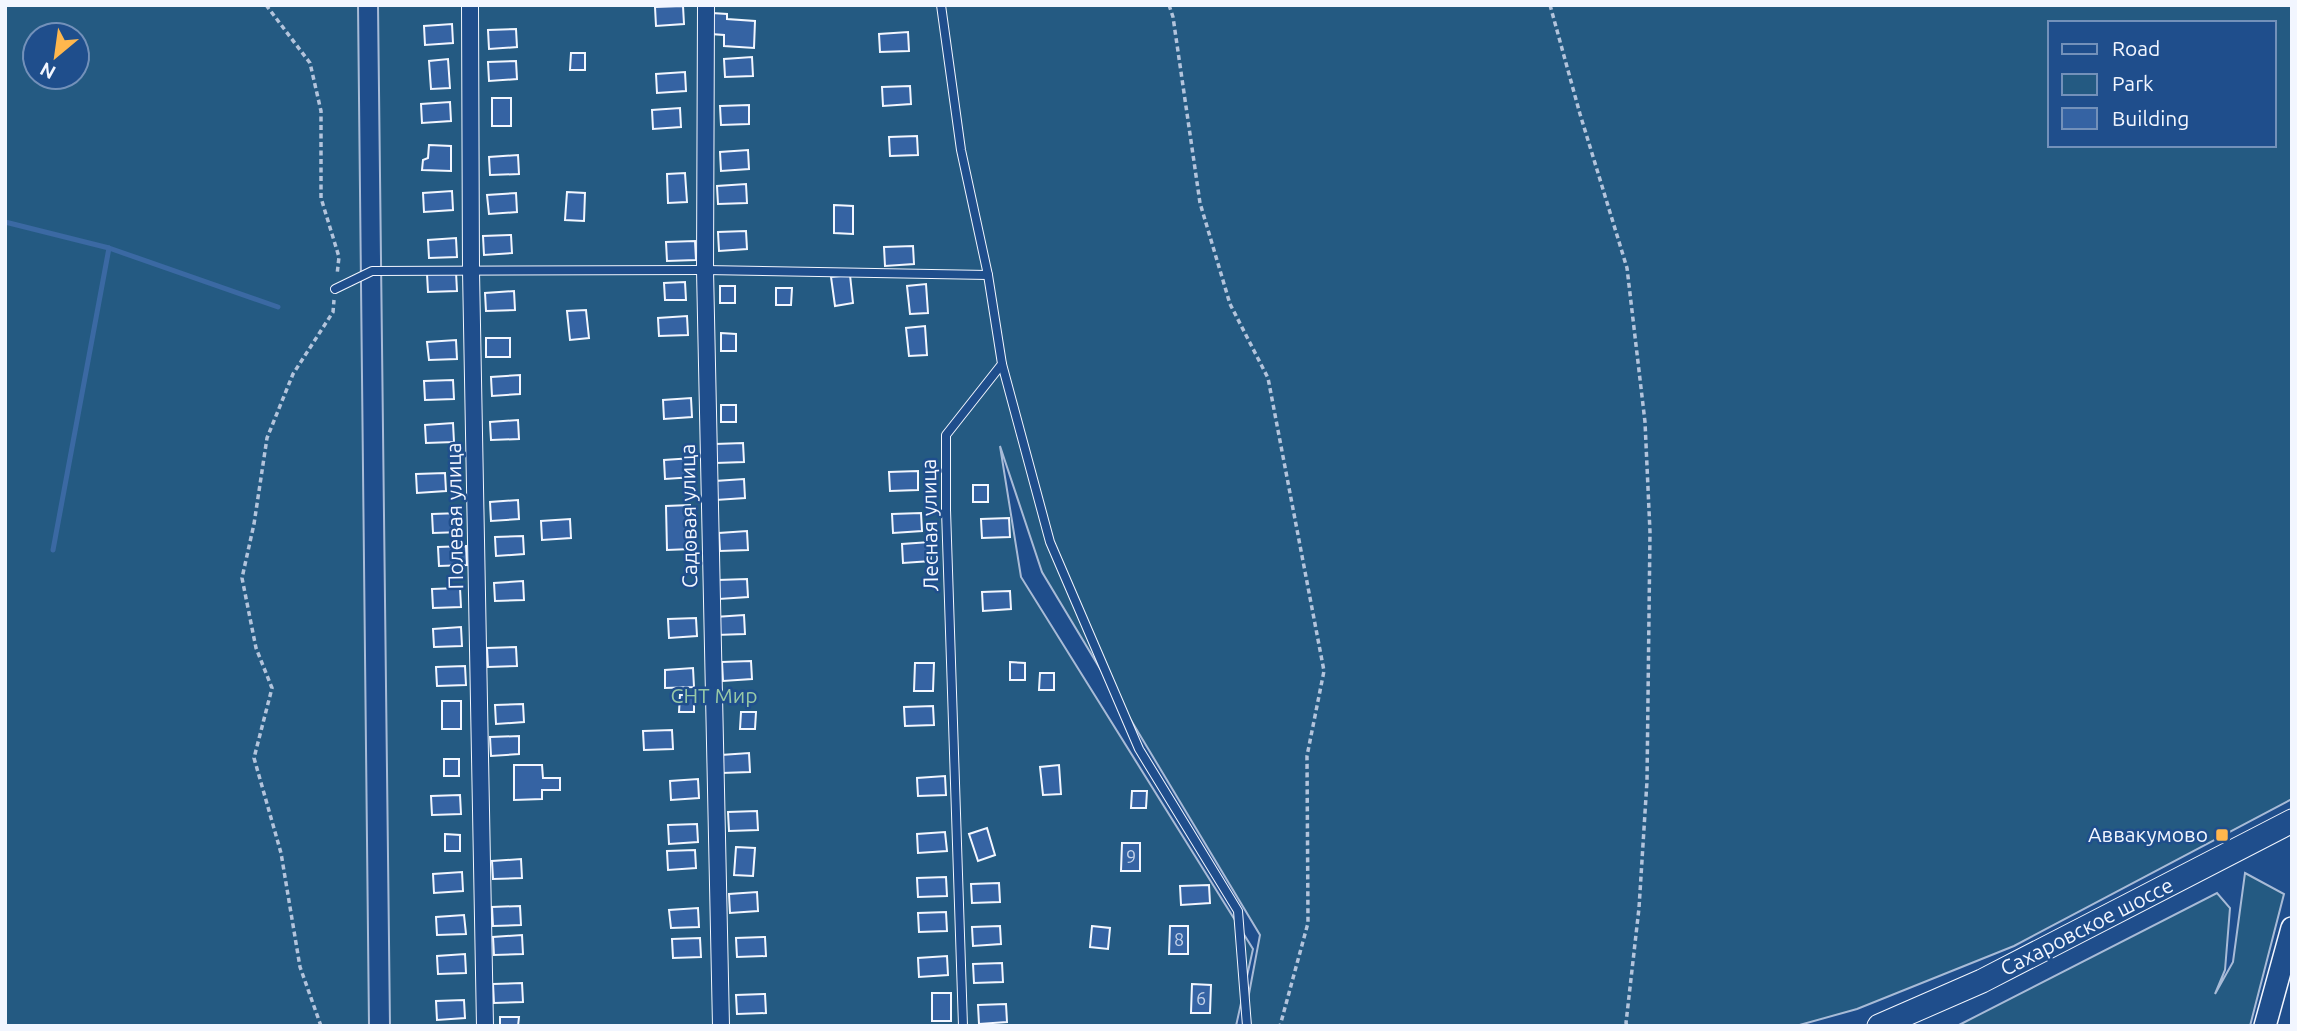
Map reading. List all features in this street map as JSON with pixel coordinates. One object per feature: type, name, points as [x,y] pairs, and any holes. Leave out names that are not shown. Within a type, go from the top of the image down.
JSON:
[{"type":"main road","name":"Сахаровское шоссе","points":[[1878,1026],[1982,981],[2292,821]]},
{"type":"street","name":"Полевая улица","points":[[470,5],[471,271],[485,1026]]},
{"type":"street","name":"Садовая улица","points":[[706,5],[705,270],[721,1026]]},
{"type":"street","points":[[2265,1026],[2292,928]]},
{"type":"lane","points":[[941,5],[961,150],[988,275],[1002,364],[1050,542],[1139,750],[1238,911],[1247,1026]]},
{"type":"lane","points":[[335,289],[372,271],[705,270],[988,275]]},
{"type":"lane","name":"Лесная улица","points":[[963,1026],[946,510],[946,435],[1002,364]]},
{"type":"path","points":[[266,5],[310,63],[321,111],[321,198],[339,257],[333,312],[293,374],[267,438],[242,578],[256,648],[272,688],[254,758],[281,853],[300,967],[321,1026]]},
{"type":"path","points":[[1169,5],[1200,203],[1230,304],[1268,378],[1324,671],[1307,756],[1308,923],[1280,1026]]},
{"type":"path","points":[[1550,5],[1627,268],[1645,422],[1650,532],[1647,781],[1639,908],[1626,1025]]},
{"type":"green space","points":[[5,5],[358,5],[369,1026],[5,1026]]},
{"type":"green space","name":"СНТ Мир","points":[[378,5],[2292,5],[2292,799],[2014,946],[1857,1009],[1796,1026],[1243,1026],[1260,935],[1042,572],[1000,446],[1021,577],[1253,949],[1236,1026],[390,1026]]},
{"type":"green space","points":[[2245,873],[2284,894],[2250,1026],[1957,1026],[2217,893],[2230,908],[2225,970],[2215,994],[2233,962]]},
{"type":"building","points":[[683,6],[684,24],[656,26],[655,7]]},
{"type":"building","points":[[712,13],[727,14],[727,19],[755,21],[754,48],[724,46],[724,35],[711,34]]},
{"type":"building","points":[[452,24],[453,43],[425,45],[424,26]]},
{"type":"building","points":[[516,29],[517,47],[489,49],[488,30]]},
{"type":"building","points":[[908,32],[909,51],[880,52],[879,34]]},
{"type":"building","points":[[571,53],[585,53],[585,70],[570,70]]},
{"type":"building","points":[[752,57],[753,76],[725,77],[724,59]]},
{"type":"building","points":[[448,59],[450,88],[431,89],[429,61]]},
{"type":"building","points":[[516,61],[517,79],[489,81],[488,62]]},
{"type":"building","points":[[685,72],[686,91],[657,93],[656,74]]},
{"type":"building","points":[[910,86],[911,104],[883,106],[882,87]]},
{"type":"building","points":[[492,98],[511,98],[511,126],[492,126]]},
{"type":"building","points":[[450,102],[451,121],[422,123],[421,104]]},
{"type":"building","points":[[749,105],[749,124],[721,125],[720,106]]},
{"type":"building","points":[[680,108],[681,127],[653,129],[652,110]]},
{"type":"building","points":[[917,136],[918,155],[890,156],[889,137]]},
{"type":"building","points":[[429,145],[451,146],[451,171],[422,170],[423,160],[428,158]]},
{"type":"building","points":[[748,150],[749,169],[721,171],[720,152]]},
{"type":"building","points":[[518,155],[519,174],[490,175],[489,157]]},
{"type":"building","points":[[685,173],[687,202],[668,203],[667,174]]},
{"type":"building","points":[[746,184],[747,203],[718,204],[717,186]]},
{"type":"building","points":[[452,191],[453,210],[424,212],[423,193]]},
{"type":"building","points":[[567,192],[585,193],[584,221],[565,220]]},
{"type":"building","points":[[516,193],[517,212],[489,214],[487,195]]},
{"type":"building","points":[[834,205],[853,206],[853,234],[834,233]]},
{"type":"building","points":[[746,231],[747,249],[719,251],[718,232]]},
{"type":"building","points":[[511,235],[512,253],[484,255],[483,236]]},
{"type":"building","points":[[456,238],[457,257],[429,258],[428,240]]},
{"type":"building","points":[[695,241],[696,260],[667,261],[666,242]]},
{"type":"building","points":[[913,246],[914,264],[885,266],[884,247]]},
{"type":"building","points":[[456,272],[457,291],[428,292],[427,274]]},
{"type":"building","points":[[850,275],[853,303],[835,306],[831,277]]},
{"type":"building","points":[[685,282],[686,300],[665,300],[664,283]]},
{"type":"building","points":[[926,284],[928,313],[910,314],[907,286]]},
{"type":"building","points":[[720,286],[735,286],[735,303],[720,303]]},
{"type":"building","points":[[776,288],[792,288],[791,305],[776,305]]},
{"type":"building","points":[[514,291],[515,310],[486,311],[485,293]]},
{"type":"building","points":[[586,310],[589,338],[570,340],[567,311]]},
{"type":"building","points":[[687,316],[688,335],[659,336],[658,318]]},
{"type":"building","points":[[925,326],[927,355],[909,356],[906,328]]},
{"type":"building","points":[[721,333],[736,334],[736,351],[721,351]]},
{"type":"building","points":[[486,338],[510,338],[510,357],[486,357]]},
{"type":"building","points":[[456,340],[457,359],[429,360],[427,342]]},
{"type":"building","points":[[520,375],[520,394],[492,396],[491,377]]},
{"type":"building","points":[[453,380],[454,399],[425,400],[424,381]]},
{"type":"building","points":[[691,398],[692,417],[664,419],[663,400]]},
{"type":"building","points":[[721,405],[736,405],[736,422],[721,422]]},
{"type":"building","points":[[518,420],[519,439],[491,440],[490,422]]},
{"type":"building","points":[[453,423],[454,442],[426,443],[425,425]]},
{"type":"building","points":[[743,443],[744,462],[716,463],[715,444]]},
{"type":"building","points":[[693,458],[694,477],[665,479],[664,460]]},
{"type":"building","points":[[918,471],[918,490],[890,491],[889,472]]},
{"type":"building","points":[[445,473],[446,491],[417,493],[416,474]]},
{"type":"building","points":[[744,479],[745,498],[716,500],[715,481]]},
{"type":"building","points":[[973,485],[988,485],[988,502],[973,502]]},
{"type":"building","points":[[518,500],[519,519],[491,521],[490,502]]},
{"type":"building","points":[[690,505],[691,549],[667,550],[666,506]]},
{"type":"building","points":[[461,513],[462,532],[433,533],[432,514]]},
{"type":"building","points":[[921,513],[922,531],[893,533],[892,514]]},
{"type":"building","points":[[1009,518],[1010,537],[982,538],[981,519]]},
{"type":"building","points":[[570,519],[571,538],[542,540],[541,521]]},
{"type":"building","points":[[747,531],[748,550],[720,551],[719,533]]},
{"type":"building","points":[[523,536],[524,554],[496,556],[495,537]]},
{"type":"building","points":[[930,542],[931,561],[903,563],[902,544]]},
{"type":"building","points":[[466,546],[467,565],[439,566],[438,547]]},
{"type":"building","points":[[747,579],[748,597],[719,599],[718,580]]},
{"type":"building","points":[[523,581],[524,600],[495,601],[494,583]]},
{"type":"building","points":[[460,588],[461,607],[433,608],[432,589]]},
{"type":"building","points":[[1010,591],[1011,609],[983,611],[982,592]]},
{"type":"building","points":[[744,615],[745,634],[716,635],[715,617]]},
{"type":"building","points":[[696,618],[697,636],[669,638],[668,619]]},
{"type":"building","points":[[461,627],[462,646],[434,647],[433,629]]},
{"type":"building","points":[[516,647],[517,666],[488,667],[487,648]]},
{"type":"building","points":[[751,661],[752,679],[723,681],[722,662]]},
{"type":"building","points":[[1010,662],[1025,663],[1025,680],[1010,680]]},
{"type":"building","points":[[915,663],[934,663],[933,691],[914,691]]},
{"type":"building","points":[[465,666],[466,685],[437,686],[436,667]]},
{"type":"building","points":[[693,668],[694,687],[665,688],[665,670]]},
{"type":"building","points":[[1040,673],[1054,673],[1054,690],[1039,690]]},
{"type":"building","points":[[680,695],[694,695],[694,712],[679,712]]},
{"type":"building","points":[[442,701],[461,701],[461,729],[442,729]]},
{"type":"building","points":[[523,704],[524,722],[496,724],[495,705]]},
{"type":"building","points":[[933,706],[934,725],[905,726],[904,707]]},
{"type":"building","points":[[741,712],[756,712],[755,729],[740,729]]},
{"type":"building","points":[[672,730],[673,749],[644,750],[643,731]]},
{"type":"building","points":[[519,736],[519,754],[491,756],[490,737]]},
{"type":"building","points":[[749,753],[750,772],[722,773],[721,755]]},
{"type":"building","points":[[444,759],[459,759],[459,776],[444,776]]},
{"type":"building","points":[[514,765],[542,765],[543,778],[560,778],[560,790],[542,790],[542,799],[514,800]]},
{"type":"building","points":[[1059,765],[1061,794],[1043,795],[1040,767]]},
{"type":"building","points":[[945,776],[946,795],[918,796],[917,778]]},
{"type":"building","points":[[698,779],[699,798],[671,800],[670,781]]},
{"type":"building","points":[[1132,791],[1147,791],[1146,808],[1131,808]]},
{"type":"building","points":[[460,795],[461,814],[432,815],[431,796]]},
{"type":"building","points":[[757,811],[758,830],[729,831],[728,812]]},
{"type":"building","points":[[697,824],[698,842],[669,844],[668,825]]},
{"type":"building","points":[[987,828],[995,855],[978,861],[969,834]]},
{"type":"building","points":[[945,832],[947,851],[918,853],[917,834]]},
{"type":"building","points":[[445,834],[460,835],[460,851],[445,851]]},
{"type":"building","points":[[1122,843],[1140,843],[1140,871],[1121,871]]},
{"type":"building","points":[[736,847],[755,848],[753,876],[734,875]]},
{"type":"building","points":[[695,850],[696,868],[668,870],[667,851]]},
{"type":"building","points":[[521,859],[522,878],[493,879],[492,861]]},
{"type":"building","points":[[462,872],[463,891],[434,893],[433,874]]},
{"type":"building","points":[[946,877],[947,896],[918,897],[917,878]]},
{"type":"building","points":[[999,883],[1000,902],[972,903],[971,884]]},
{"type":"building","points":[[1209,885],[1210,903],[1181,905],[1180,886]]},
{"type":"building","points":[[757,892],[758,911],[730,913],[729,894]]},
{"type":"building","points":[[520,906],[521,925],[493,926],[492,907]]},
{"type":"building","points":[[698,908],[699,927],[671,928],[669,910]]},
{"type":"building","points":[[946,912],[947,931],[919,932],[918,913]]},
{"type":"building","points":[[464,915],[466,934],[437,935],[436,917]]},
{"type":"building","points":[[1000,926],[1001,944],[973,946],[972,927]]},
{"type":"building","points":[[1092,926],[1110,928],[1108,949],[1090,947]]},
{"type":"building","points":[[1170,926],[1188,926],[1188,954],[1169,954]]},
{"type":"building","points":[[522,935],[523,954],[494,955],[493,937]]},
{"type":"building","points":[[765,937],[766,956],[737,957],[736,938]]},
{"type":"building","points":[[700,938],[701,957],[673,958],[672,939]]},
{"type":"building","points":[[465,954],[466,973],[438,974],[437,956]]},
{"type":"building","points":[[947,956],[948,975],[919,977],[918,958]]},
{"type":"building","points":[[1002,963],[1003,982],[974,983],[973,964]]},
{"type":"building","points":[[522,983],[523,1002],[494,1003],[493,984]]},
{"type":"building","points":[[1192,984],[1211,985],[1210,1013],[1191,1013]]},
{"type":"building","points":[[932,993],[951,993],[951,1021],[932,1021]]},
{"type":"building","points":[[765,994],[766,1013],[737,1014],[736,995]]},
{"type":"building","points":[[464,1000],[465,1018],[437,1020],[436,1001]]},
{"type":"building","points":[[1006,1004],[1007,1022],[979,1024],[978,1005]]},
{"type":"building","points":[[500,1017],[519,1017],[518,1026],[500,1026]]},
{"type":"waterway","points":[[5,222],[109,248],[278,307]]},
{"type":"waterway","points":[[53,550],[109,248]]},
{"type":"place","name":"Аввакумово","points":[[2222,835]]}]
